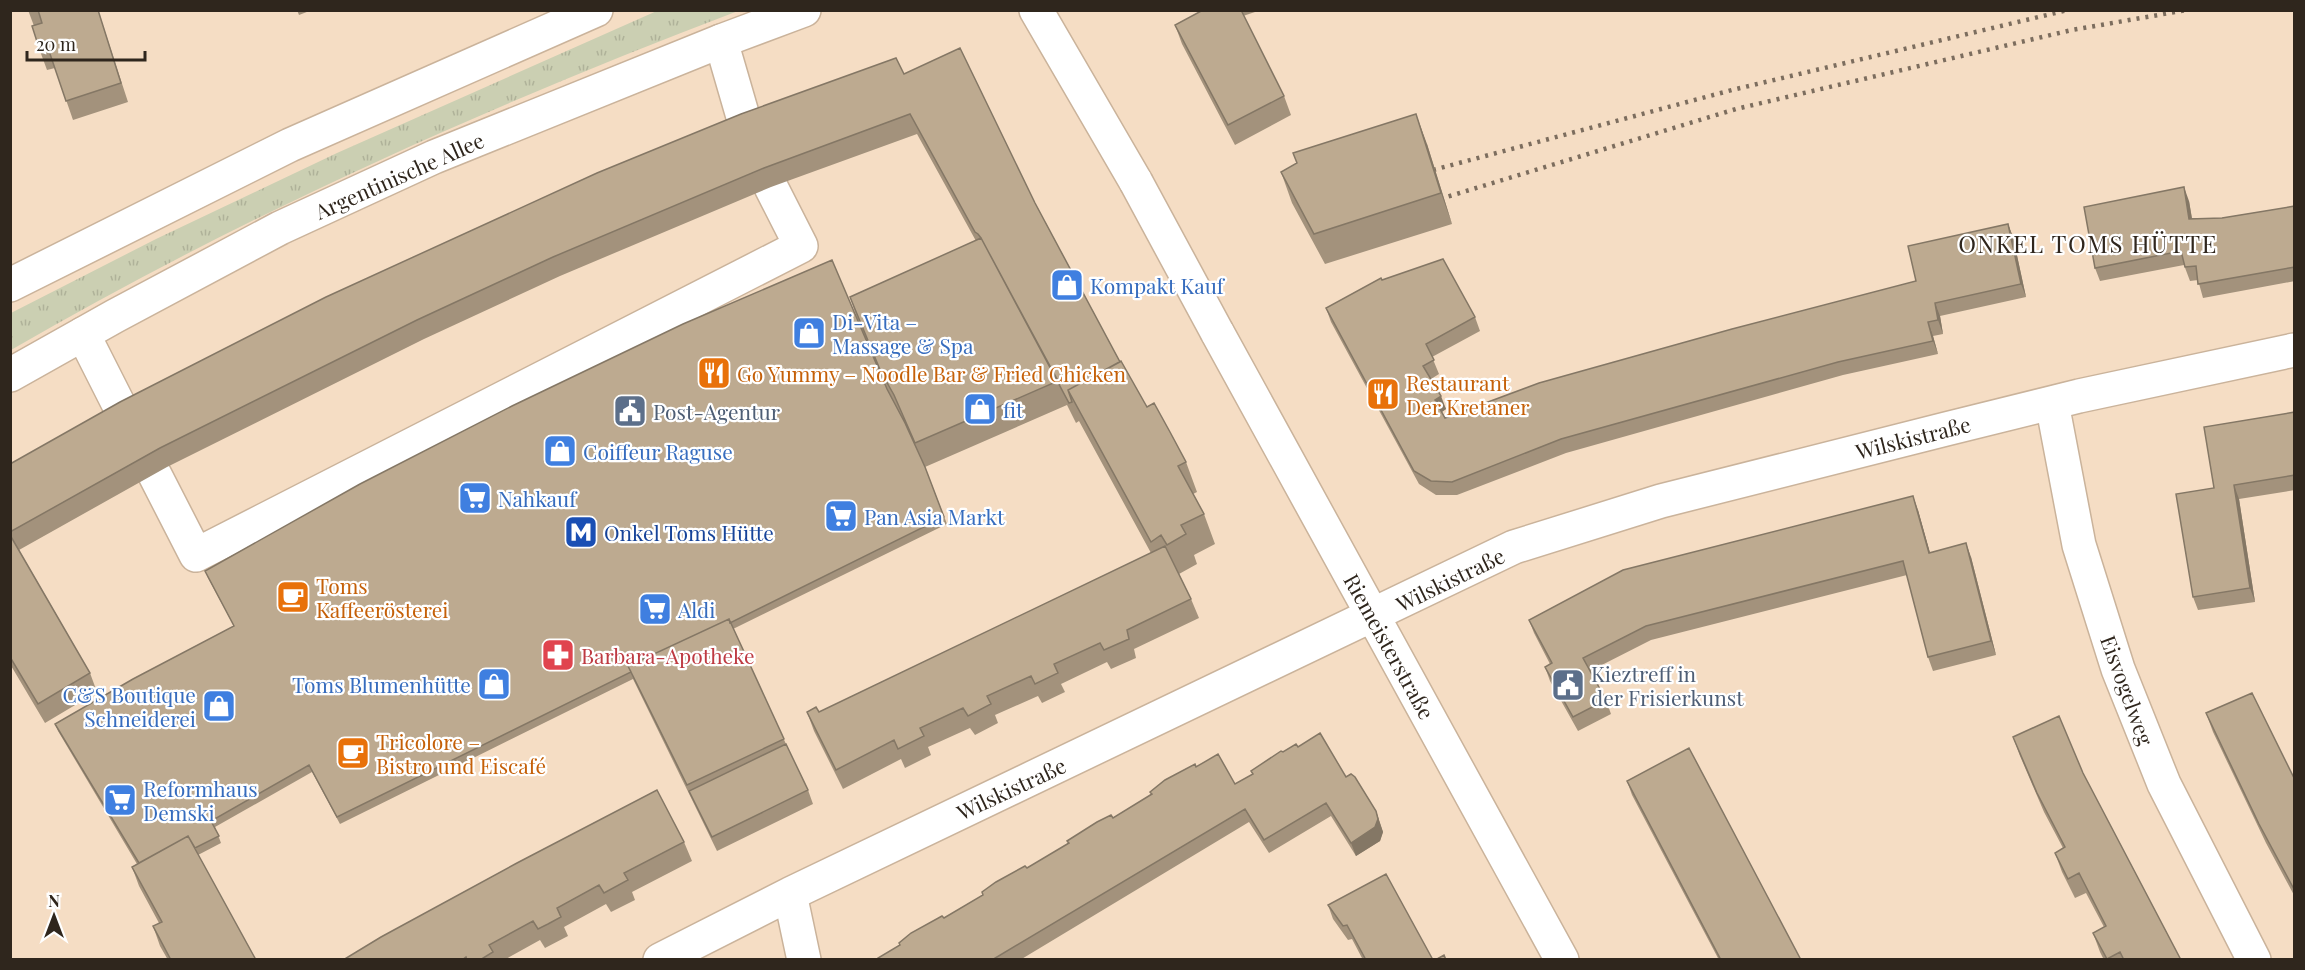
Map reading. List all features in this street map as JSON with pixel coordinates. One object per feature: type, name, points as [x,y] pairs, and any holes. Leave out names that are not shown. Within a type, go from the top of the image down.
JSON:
[{"type":"street","points":[[10,285],[290,146],[596,10]]},
{"type":"street","name":"Argentinische Allee","points":[[10,375],[280,228],[423,162],[721,41],[804,10]]},
{"type":"street","name":"Riemeisterstraße","points":[[1036,10],[1136,182],[1562,960]]},
{"type":"street","points":[[721,41],[748,134]]},
{"type":"street","points":[[155,475],[196,555],[801,246],[771,187]]},
{"type":"street","points":[[83,334],[127,421]]},
{"type":"street","name":"Wilskistraße","points":[[660,960],[790,894],[1514,547],[1661,501],[2052,403],[2295,350]]},
{"type":"street","name":"Eisvogelweg","points":[[2052,403],[2079,545],[2118,669],[2164,784],[2254,960]]},
{"type":"street","points":[[790,894],[804,960]]},
{"type":"green space","points":[[659,10],[738,11],[551,85],[367,166],[187,254],[11,350],[11,313],[156,239],[337,153]]},
{"type":"building","points":[[38,10],[98,10],[121,83],[66,101],[48,48],[40,51],[32,26],[42,23]]},
{"type":"building","points":[[1203,10],[1241,10],[1284,96],[1228,125],[1175,25]]},
{"type":"building","points":[[960,48],[1035,203],[1120,362],[1068,390],[1072,402],[1069,403],[981,238],[975,232],[910,114],[764,168],[553,257],[417,320],[160,448],[10,532],[10,464],[120,402],[326,297],[597,173],[741,114],[896,58],[904,74]]},
{"type":"building","points":[[1416,114],[1441,193],[1314,234],[1281,172],[1297,163],[1293,153]]},
{"type":"building","points":[[2184,187],[2189,219],[2222,218],[2295,206],[2295,267],[2198,284],[2196,266],[2185,267],[2181,251],[2095,268],[2084,207]]},
{"type":"building","points":[[2008,224],[2021,284],[1935,303],[1938,320],[1928,322],[1933,341],[1838,362],[1561,439],[1452,482],[1431,481],[1414,471],[1326,308],[1381,278],[1382,280],[1443,259],[1475,317],[1426,344],[1434,360],[1423,366],[1441,396],[1435,400],[1445,418],[1539,383],[1916,281],[1908,246]]},
{"type":"building","points":[[981,238],[1058,381],[915,443],[881,372],[850,297]]},
{"type":"building","points":[[832,260],[887,389],[925,467],[944,517],[730,623],[729,619],[628,666],[631,672],[337,817],[309,765],[211,821],[219,836],[195,848],[188,836],[139,863],[55,724],[133,679],[234,626],[205,571],[360,484],[512,406],[683,324]]},
{"type":"building","points":[[1121,361],[1147,407],[1154,403],[1170,432],[1186,462],[1178,466],[1204,514],[1181,525],[1186,534],[1167,545],[1161,535],[1151,542],[1068,390]]},
{"type":"building","points":[[2295,412],[2295,475],[2234,485],[2250,588],[2193,597],[2176,494],[2214,488],[2204,427]]},
{"type":"building","points":[[1913,496],[1929,553],[1966,543],[1991,641],[1928,657],[1903,561],[1646,626],[1583,658],[1606,700],[1573,717],[1545,667],[1552,663],[1529,620],[1623,570]]},
{"type":"building","points":[[10,535],[90,673],[38,704],[10,657]]},
{"type":"building","points":[[1165,546],[1191,599],[1127,630],[1129,639],[1104,650],[1100,643],[1054,664],[1058,673],[1035,684],[1031,676],[987,696],[991,704],[968,716],[963,708],[920,728],[924,736],[898,749],[894,740],[836,770],[807,712],[816,707],[819,712]]},
{"type":"building","points":[[729,619],[784,739],[687,785],[628,666]]},
{"type":"building","points":[[2252,693],[2295,780],[2295,891],[2259,824],[2206,713]]},
{"type":"building","points":[[2059,716],[2083,773],[2181,960],[2124,960],[2120,952],[2107,959],[2093,933],[2106,926],[2079,873],[2068,879],[2055,853],[2065,847],[2037,793],[2013,737]]},
{"type":"building","points":[[1320,733],[1346,777],[1351,774],[1355,777],[1376,811],[1378,819],[1375,827],[1351,843],[1326,803],[1264,840],[1245,809],[992,960],[879,960],[878,958],[900,945],[899,943],[911,933],[942,916],[944,918],[983,895],[982,892],[996,882],[1025,866],[1027,868],[1069,843],[1067,841],[1097,822],[1111,815],[1113,818],[1152,794],[1150,792],[1165,780],[1195,764],[1196,767],[1218,754],[1235,784],[1253,774],[1251,771],[1281,751],[1296,744],[1298,747]]},
{"type":"building","points":[[786,744],[808,790],[712,837],[689,791]]},
{"type":"building","points":[[1689,748],[1801,960],[1721,960],[1627,781]]},
{"type":"building","points":[[657,790],[684,842],[624,873],[628,880],[604,893],[599,885],[557,908],[561,917],[538,929],[533,921],[489,945],[493,952],[480,960],[467,960],[466,957],[462,960],[343,960],[517,863]]},
{"type":"building","points":[[188,836],[256,960],[171,960],[153,926],[162,922],[132,867]]},
{"type":"building","points":[[1386,874],[1433,960],[1366,960],[1347,925],[1343,926],[1328,905]]},
{"type":"building","points":[[1444,955],[1446,960],[1435,960]]},
{"type":"railway","points":[[1433,170],[1732,90],[2068,10]]},
{"type":"railway","points":[[1440,199],[1736,109],[2072,30],[2187,10]]},
{"type":"place","name":"Kompakt Kauf","points":[[1067,285]]},
{"type":"place","name":"Di-Vita – Massage & Spa","points":[[809,333]]},
{"type":"place","name":"Go Yummy – Noodle Bar & Fried Chicken","points":[[714,373]]},
{"type":"place","name":"Restaurant Der Kretaner","points":[[1383,394]]},
{"type":"place","name":"fit","points":[[980,409]]},
{"type":"place","name":"Post-Agentur","points":[[630,411]]},
{"type":"place","name":"Coiffeur Raguse","points":[[560,451]]},
{"type":"place","name":"Nahkauf","points":[[475,498]]},
{"type":"place","name":"Pan Asia Markt","points":[[841,516]]},
{"type":"place","name":"Onkel Toms Hütte","points":[[581,532]]},
{"type":"place","name":"Toms Kaffeerösterei","points":[[293,597]]},
{"type":"place","name":"Aldi","points":[[655,609]]},
{"type":"place","name":"Barbara-Apotheke","points":[[558,655]]},
{"type":"place","name":"Toms Blumenhütte","points":[[494,684]]},
{"type":"place","name":"Kieztreff in der Frisierkunst","points":[[1568,685]]},
{"type":"place","name":"C&S Boutique Schneiderei","points":[[219,706]]},
{"type":"place","name":"Tricolore – Bistro und Eiscafé","points":[[353,753]]},
{"type":"place","name":"Reformhaus Demski","points":[[120,800]]},
{"type":"district","name":"ONKEL TOMS HÜTTE","points":[[2088,243]]}]
